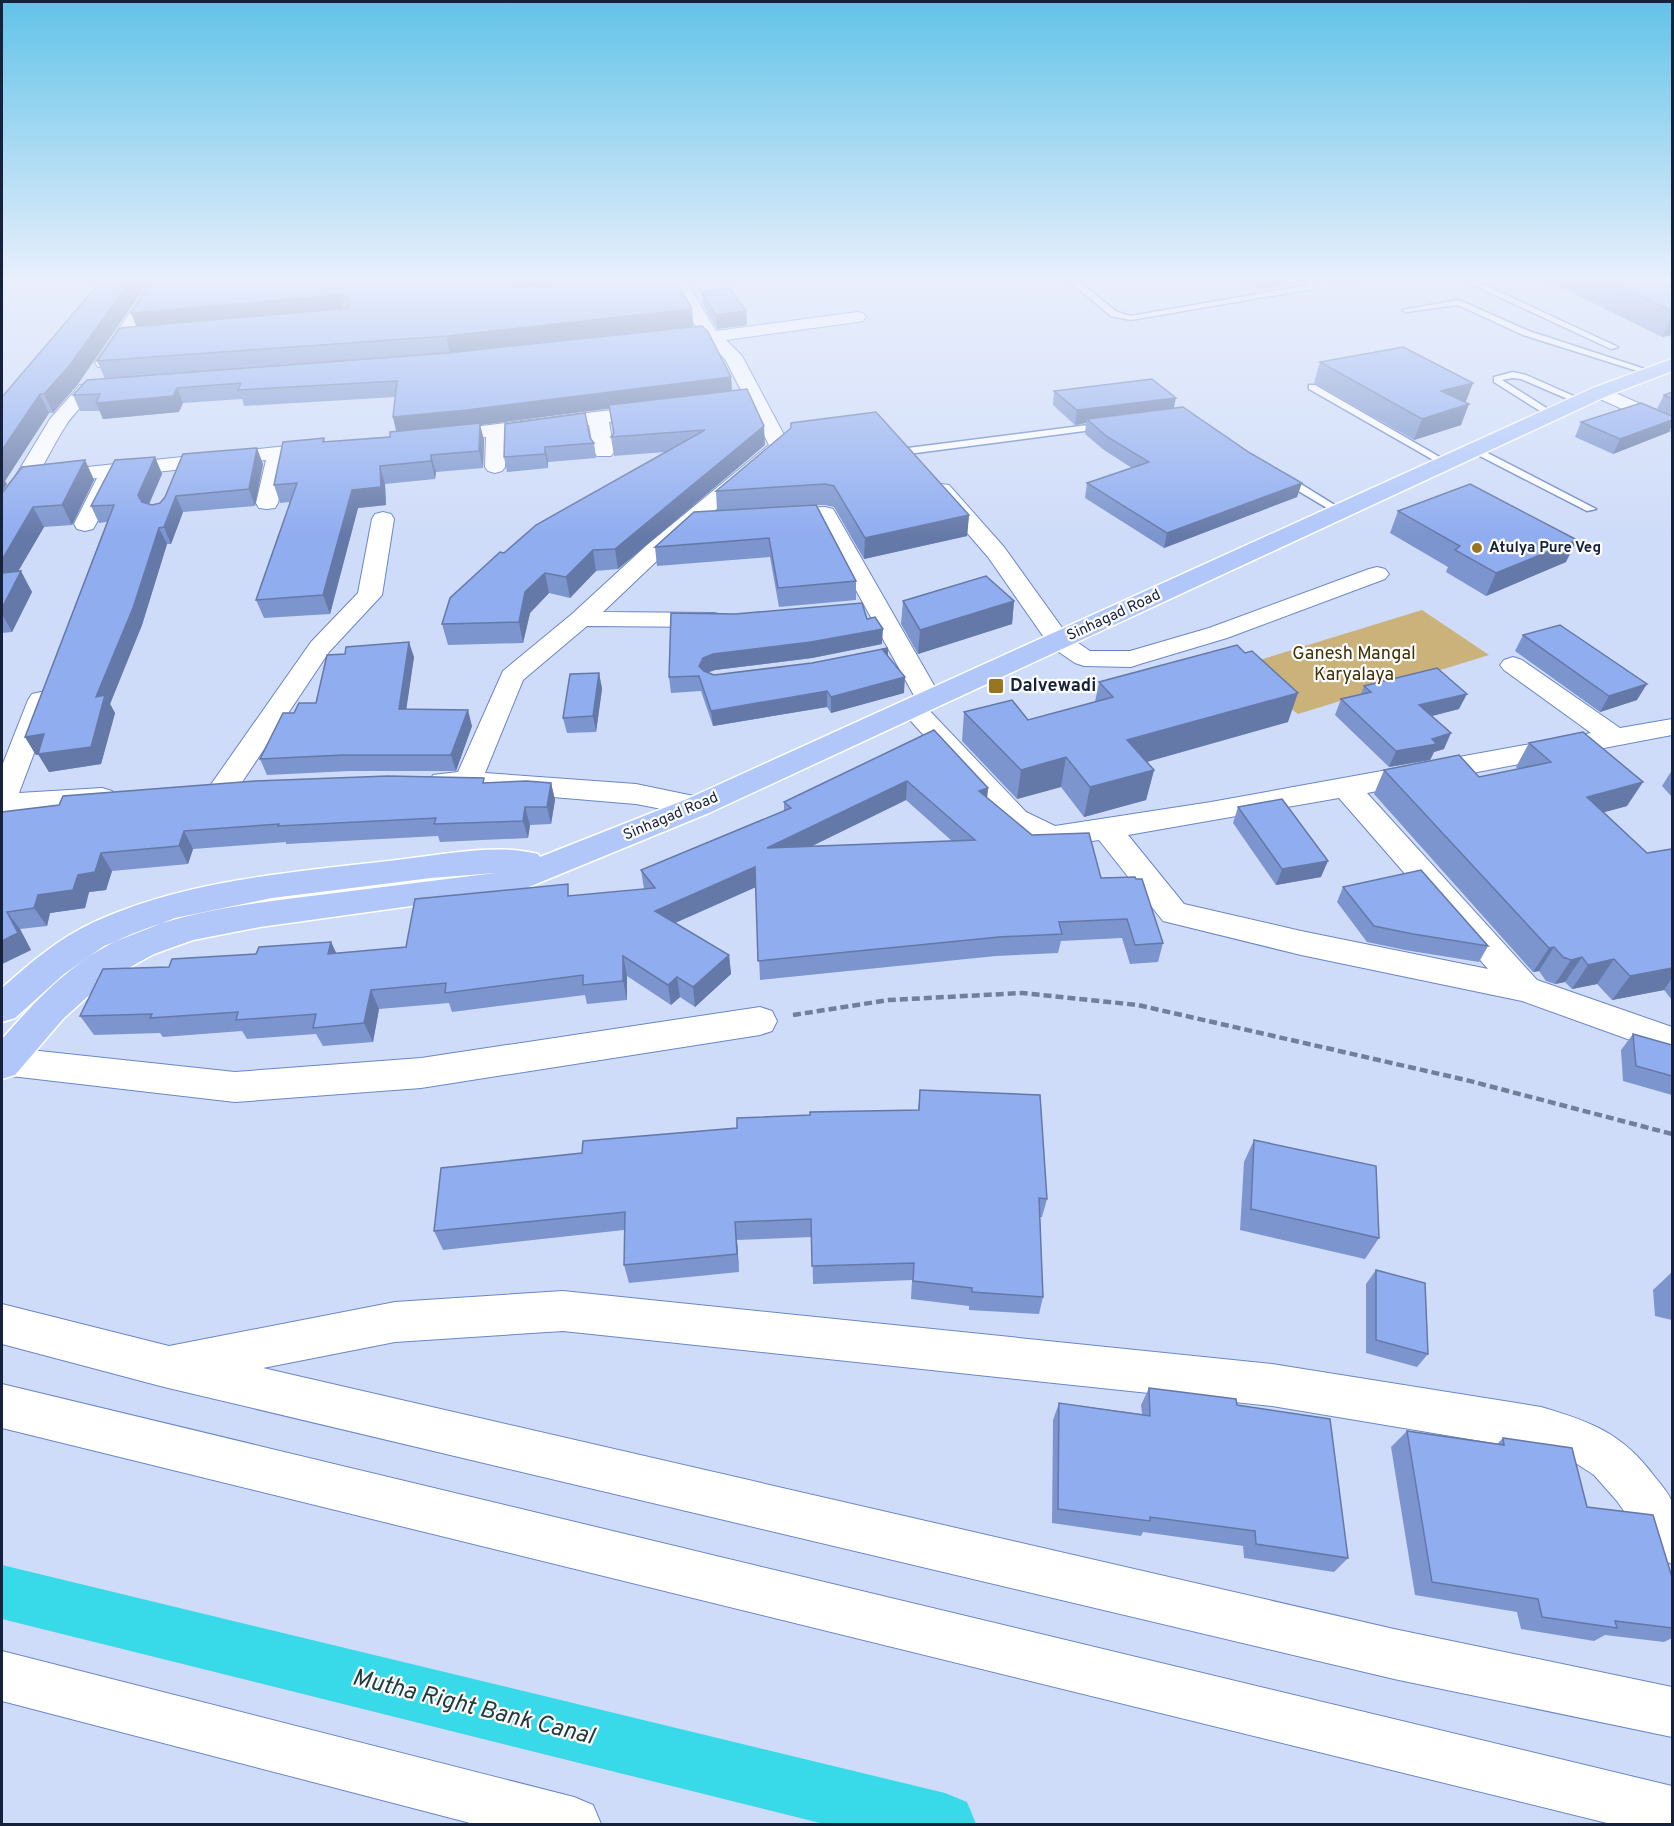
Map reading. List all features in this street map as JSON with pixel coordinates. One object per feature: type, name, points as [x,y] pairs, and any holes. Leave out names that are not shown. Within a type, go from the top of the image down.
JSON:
[{"type":"main road","name":"Sinhagad Road","points":[[2,1062],[50,1009],[93,972],[142,945],[189,928],[311,908],[508,883],[698,806],[1551,414],[1661,368]]},
{"type":"main road","name":"Sinhagad Road","points":[[2,1008],[51,965],[81,945],[105,931],[172,906],[326,879],[505,862],[553,863]]},
{"type":"street","points":[[2,507],[24,480],[57,423],[87,389],[102,366]]},
{"type":"street","points":[[468,781],[512,676],[581,619],[655,550],[780,446],[739,366]]},
{"type":"street","points":[[87,389],[133,385]]},
{"type":"street","points":[[1590,397],[1672,425]]},
{"type":"street","points":[[688,407],[756,398]]},
{"type":"street","points":[[426,438],[666,409]]},
{"type":"street","points":[[598,418],[604,452]]},
{"type":"street","points":[[495,467],[496,431]]},
{"type":"street","points":[[891,433],[996,552],[1059,641],[1084,658],[1131,659],[1218,633],[1377,574]]},
{"type":"street","points":[[24,480],[346,446]]},
{"type":"street","points":[[267,502],[279,453]]},
{"type":"street","points":[[171,482],[180,462]]},
{"type":"street","points":[[85,524],[113,469]]},
{"type":"street","points":[[757,518],[825,514],[864,609],[901,651],[921,705],[1016,819],[1052,837],[1346,787],[1672,727]]},
{"type":"street","points":[[257,788],[210,791],[320,647],[370,596],[384,519]]},
{"type":"street","points":[[689,522],[723,520]]},
{"type":"street","points":[[581,619],[736,620]]},
{"type":"street","points":[[873,655],[901,651]]},
{"type":"street","points":[[1513,665],[1614,737]]},
{"type":"street","points":[[49,680],[2,803],[129,796]]},
{"type":"street","points":[[422,782],[468,781],[636,794],[698,806]]},
{"type":"street","points":[[1346,787],[1526,989]]},
{"type":"street","points":[[1106,828],[1174,913],[1312,946],[1526,989],[1672,1041]]},
{"type":"street","points":[[2,1062],[236,1087],[421,1073],[760,1021]]},
{"type":"street","points":[[164,1366],[395,1322],[563,1311],[1272,1385],[1541,1429],[1582,1442],[1610,1459],[1629,1480],[1672,1540]]},
{"type":"street","points":[[2,1324],[164,1366],[1394,1654],[1672,1712]]},
{"type":"street","points":[[2,1406],[1672,1814]]},
{"type":"street","points":[[2,1676],[574,1824]]},
{"type":"lane","points":[[1551,414],[1498,382],[1497,379],[1513,375],[1522,376],[1590,397]]},
{"type":"lane","points":[[1312,387],[1445,463]]},
{"type":"lane","points":[[908,451],[1114,425]]},
{"type":"lane","points":[[1475,450],[1591,509]]},
{"type":"lane","points":[[1272,470],[1341,512]]},
{"type":"path","points":[[760,1021],[889,1000],[1022,993],[1138,1005],[1466,1080],[1672,1134]]},
{"type":"green space","name":"Ganesh Mangal Karyalaya","points":[[1422,610],[1489,655],[1298,714],[1237,667]]},
{"type":"building","points":[[28,366],[69,366],[44,394],[40,394],[2,450],[2,397]]},
{"type":"building","points":[[271,366],[725,366],[731,377],[393,417],[397,381],[238,390],[241,383],[177,388],[173,396],[96,403],[100,394],[73,395],[87,380]]},
{"type":"building","points":[[1328,366],[1440,366],[1473,383],[1441,391],[1469,404],[1422,419]]},
{"type":"building","points":[[1152,379],[1176,398],[1077,410],[1054,391]]},
{"type":"building","points":[[747,389],[764,426],[615,549],[593,550],[566,577],[545,573],[525,592],[519,622],[442,624],[450,598],[500,552],[504,553],[536,525],[705,430],[611,437],[614,433],[609,405]]},
{"type":"building","points":[[1672,392],[1672,399],[1664,395]]},
{"type":"building","points":[[1641,403],[1672,416],[1672,420],[1620,439],[1581,422]]},
{"type":"building","points":[[1183,407],[1250,453],[1302,483],[1167,533],[1087,483],[1149,462],[1106,436],[1087,419]]},
{"type":"building","points":[[876,412],[969,515],[865,538],[834,486],[825,484],[716,491],[791,428],[791,423]]},
{"type":"building","points":[[585,413],[590,438],[594,443],[545,447],[545,454],[504,457],[505,424]]},
{"type":"building","points":[[480,423],[479,451],[431,455],[431,461],[380,466],[381,487],[352,490],[323,595],[256,600],[297,483],[274,485],[283,442],[324,438],[323,442],[390,437],[390,432]]},
{"type":"building","points":[[257,448],[249,489],[176,496],[164,527],[159,528],[133,608],[96,697],[105,695],[91,747],[38,754],[44,734],[25,737],[114,505],[91,506],[115,460],[155,457],[138,495],[142,502],[152,505],[160,503],[165,497],[183,454]]},
{"type":"building","points":[[85,460],[62,505],[33,507],[2,560],[2,493],[22,467]]},
{"type":"building","points":[[1470,484],[1577,540],[1496,573],[1455,550],[1460,546],[1398,511]]},
{"type":"building","points":[[816,505],[856,581],[778,588],[769,538],[655,547],[694,512]]},
{"type":"building","points":[[21,571],[2,608],[2,573]]},
{"type":"building","points":[[986,576],[1014,601],[920,630],[903,601]]},
{"type":"building","points":[[862,603],[867,619],[875,617],[883,629],[811,642],[713,654],[703,658],[699,666],[714,675],[812,663],[882,649],[905,677],[831,697],[827,691],[711,711],[699,676],[669,677],[671,613],[735,614]]},
{"type":"building","points":[[1560,625],[1647,684],[1609,696],[1523,635]]},
{"type":"building","points":[[409,642],[399,709],[468,710],[451,755],[344,755],[260,759],[283,713],[294,713],[299,703],[316,703],[327,655],[345,654],[346,647]]},
{"type":"building","points":[[1237,645],[1245,653],[1252,651],[1298,693],[1127,740],[1154,770],[1090,787],[1066,757],[1021,770],[964,712],[1012,700],[1028,720],[1113,697],[1099,682]]},
{"type":"building","points":[[1437,668],[1467,694],[1419,705],[1451,733],[1432,739],[1437,744],[1396,751],[1341,699],[1371,692],[1364,686]]},
{"type":"building","points":[[599,673],[593,716],[563,718],[570,674]]},
{"type":"building","points":[[934,730],[988,788],[979,791],[1032,835],[1089,833],[1101,878],[1135,877],[1142,879],[1163,943],[1135,945],[1127,919],[1059,922],[1062,934],[999,937],[758,961],[755,867],[655,911],[729,955],[693,987],[677,977],[668,985],[623,956],[623,981],[583,985],[583,975],[445,993],[446,983],[371,990],[364,1023],[313,1028],[316,1014],[236,1020],[238,1012],[150,1018],[152,1014],[80,1016],[103,969],[169,967],[172,959],[256,954],[259,947],[331,942],[328,954],[406,947],[415,899],[568,884],[568,896],[655,888],[641,870],[791,808],[784,802]],"holes":[[[907,781],[975,840],[767,848]]]},
{"type":"building","points":[[1583,732],[1643,782],[1587,797],[1647,853],[1672,849],[1672,968],[1630,976],[1614,959],[1588,965],[1582,957],[1571,960],[1563,957],[1554,947],[1549,948],[1384,770],[1459,755],[1479,777],[1551,762],[1529,743]]},
{"type":"building","points":[[388,776],[484,778],[483,783],[527,781],[551,783],[547,807],[525,807],[523,821],[434,824],[436,818],[278,826],[279,824],[184,831],[179,846],[101,853],[95,872],[78,875],[73,890],[38,895],[34,908],[7,912],[18,933],[2,941],[2,812],[59,805],[63,796],[255,781]]},
{"type":"building","points":[[1282,799],[1328,861],[1282,869],[1238,807]]},
{"type":"building","points":[[1421,870],[1488,946],[1374,926],[1343,887]]},
{"type":"building","points":[[1633,1034],[1672,1045],[1672,1076],[1636,1066]]},
{"type":"building","points":[[920,1090],[1040,1095],[1047,1199],[1039,1198],[1043,1297],[972,1292],[972,1288],[913,1281],[914,1263],[812,1266],[811,1219],[735,1222],[737,1254],[624,1265],[625,1212],[434,1231],[441,1168],[582,1153],[583,1141],[737,1128],[737,1118],[810,1115],[810,1112],[919,1110]]},
{"type":"building","points":[[1254,1140],[1376,1166],[1379,1238],[1251,1209]]},
{"type":"building","points":[[1376,1270],[1425,1283],[1428,1354],[1376,1340]]},
{"type":"building","points":[[1149,1388],[1236,1399],[1237,1405],[1330,1419],[1348,1558],[1256,1544],[1255,1531],[1150,1517],[1150,1521],[1058,1509],[1059,1403],[1150,1416]]},
{"type":"building","points":[[1407,1431],[1504,1445],[1503,1438],[1572,1448],[1587,1507],[1653,1515],[1672,1577],[1672,1628],[1615,1621],[1617,1628],[1542,1617],[1538,1599],[1432,1582]]},
{"type":"waterway","name":"Mutha Right Bank Canal","points":[[2,1592],[945,1824]]},
{"type":"place","name":"Atulya Pure Veg","points":[[1477,548]]},
{"type":"place","name":"Dalvewadi","points":[[996,686]]}]
